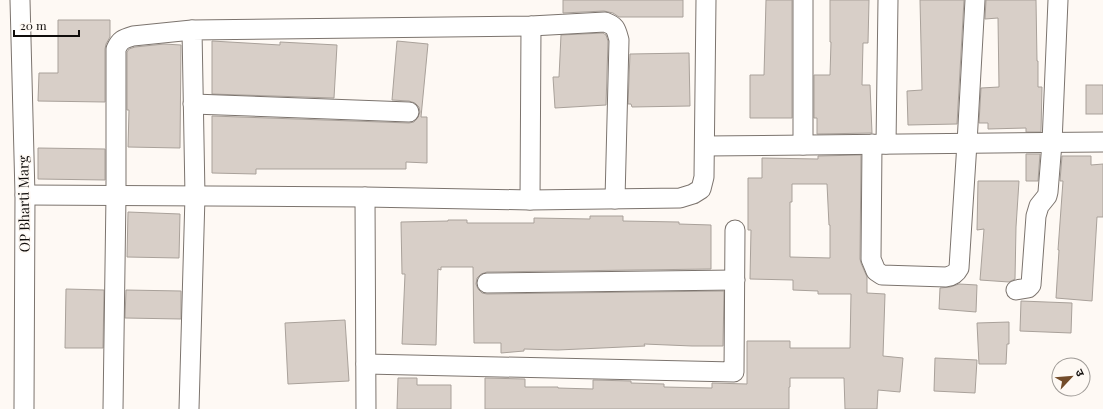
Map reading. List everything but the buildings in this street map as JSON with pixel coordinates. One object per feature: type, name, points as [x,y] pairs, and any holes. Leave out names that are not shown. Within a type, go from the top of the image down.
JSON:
[{"type":"street","name":"OP Bharti Marg","points":[[20,0],[25,195],[24,409]]},
{"type":"street","points":[[25,195],[365,197],[530,200],[680,198],[693,194],[701,189],[704,177],[706,0]]},
{"type":"street","points":[[803,0],[803,145]]},
{"type":"street","points":[[888,0],[871,258],[876,271],[882,274],[946,277],[952,276],[959,268],[975,0]]},
{"type":"street","points":[[1016,290],[1028,288],[1031,285],[1036,216],[1039,206],[1047,196],[1052,143],[1058,0]]},
{"type":"street","points":[[113,409],[116,196],[116,49],[119,42],[124,39],[133,36],[192,30],[531,26],[605,22],[612,25],[617,30],[619,40],[615,199]]},
{"type":"street","points":[[530,200],[531,26]]},
{"type":"street","points":[[190,409],[195,196],[192,30]]},
{"type":"street","points":[[193,104],[409,112]]},
{"type":"street","points":[[705,146],[1103,142]]},
{"type":"street","points":[[365,197],[366,409]]},
{"type":"street","points":[[366,364],[734,372],[735,230]]},
{"type":"street","points":[[487,283],[735,280]]}]
